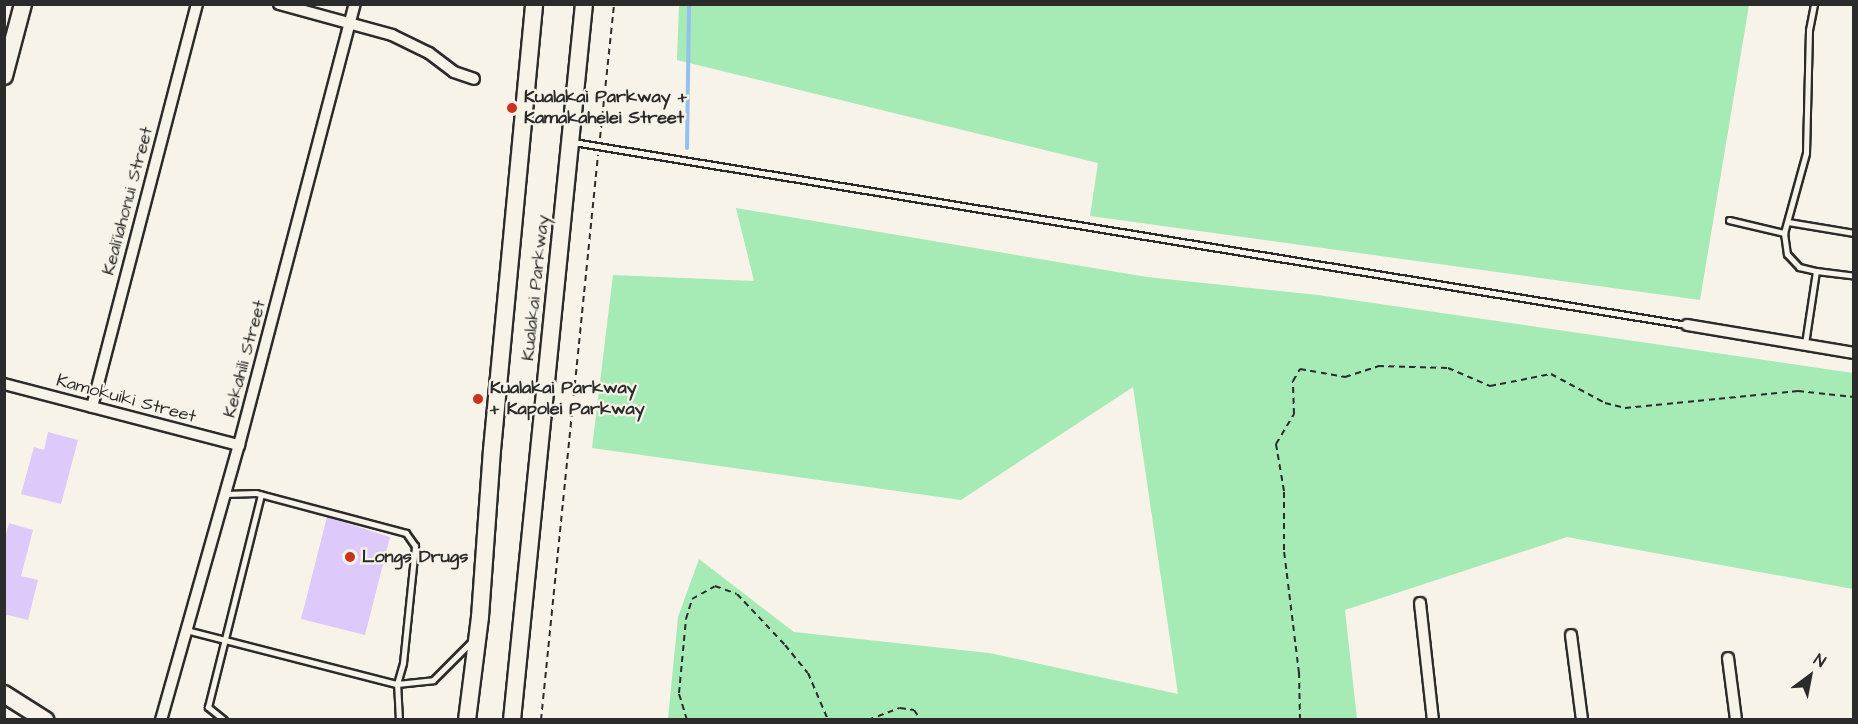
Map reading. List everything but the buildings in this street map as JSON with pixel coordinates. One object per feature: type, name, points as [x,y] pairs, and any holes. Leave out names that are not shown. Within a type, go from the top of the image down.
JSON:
[{"type":"main road","points":[[4,76],[23,4]]},
{"type":"main road","name":"Kualakai Parkway","points":[[467,720],[478,636],[534,4]]},
{"type":"main road","name":"Kualakai Parkway","points":[[512,720],[584,4]]},
{"type":"main road","points":[[4,694],[45,720]]},
{"type":"street","name":"Keali'iahonui Street","points":[[92,407],[197,4]]},
{"type":"street","points":[[279,4],[350,23],[411,43],[454,72],[474,79]]},
{"type":"street","name":"Kekahili Street","points":[[161,720],[239,446],[355,4]]},
{"type":"street","points":[[1687,325],[1854,352]]},
{"type":"street","name":"Kamokuiki Street","points":[[4,384],[239,446]]},
{"type":"street","points":[[1420,603],[1433,720]]},
{"type":"street","points":[[1571,635],[1582,720]]},
{"type":"street","points":[[1728,658],[1736,720]]},
{"type":"lane","points":[[1814,4],[1809,30],[1806,153],[1784,233],[1787,254],[1799,267],[1854,276]]},
{"type":"lane","points":[[570,141],[1687,325]]},
{"type":"lane","points":[[1729,220],[1784,233]]},
{"type":"lane","points":[[1788,222],[1854,233]]},
{"type":"lane","points":[[1805,345],[1816,271]]},
{"type":"lane","points":[[225,494],[261,494],[406,533],[414,546],[403,663],[397,684],[399,720]]},
{"type":"lane","points":[[224,720],[208,707],[222,639],[261,494]]},
{"type":"lane","points":[[186,630],[397,684],[432,680],[478,636]]},
{"type":"path","points":[[542,720],[614,4]]},
{"type":"path","points":[[1300,720],[1299,673],[1284,550],[1284,490],[1276,444],[1294,414],[1293,381],[1300,369],[1345,377],[1378,366],[1448,368],[1483,384],[1497,386],[1551,374],[1605,403],[1625,408],[1798,390],[1854,397]]},
{"type":"path","points":[[687,720],[679,693],[686,619],[692,599],[715,586],[737,594],[785,645],[808,673],[828,720]]},
{"type":"path","points":[[868,720],[900,708],[914,710],[921,720]]},
{"type":"green space","points":[[679,4],[1749,5],[1700,300],[1090,216],[1098,163],[677,60]]},
{"type":"green space","points":[[736,208],[1147,277],[1318,295],[1853,373],[1853,589],[1567,537],[1345,610],[1357,719],[668,719],[678,617],[699,559],[794,632],[989,653],[1178,694],[1133,387],[961,500],[592,448],[613,275],[754,281]]},
{"type":"waterway","points":[[687,148],[689,4]]},
{"type":"place","name":"Kualakai Parkway + Kamakahelei Street","points":[[512,108]]},
{"type":"place","name":"Kualakai Parkway + Kapolei Parkway","points":[[478,399]]},
{"type":"place","name":"Longs Drugs","points":[[350,557]]}]
